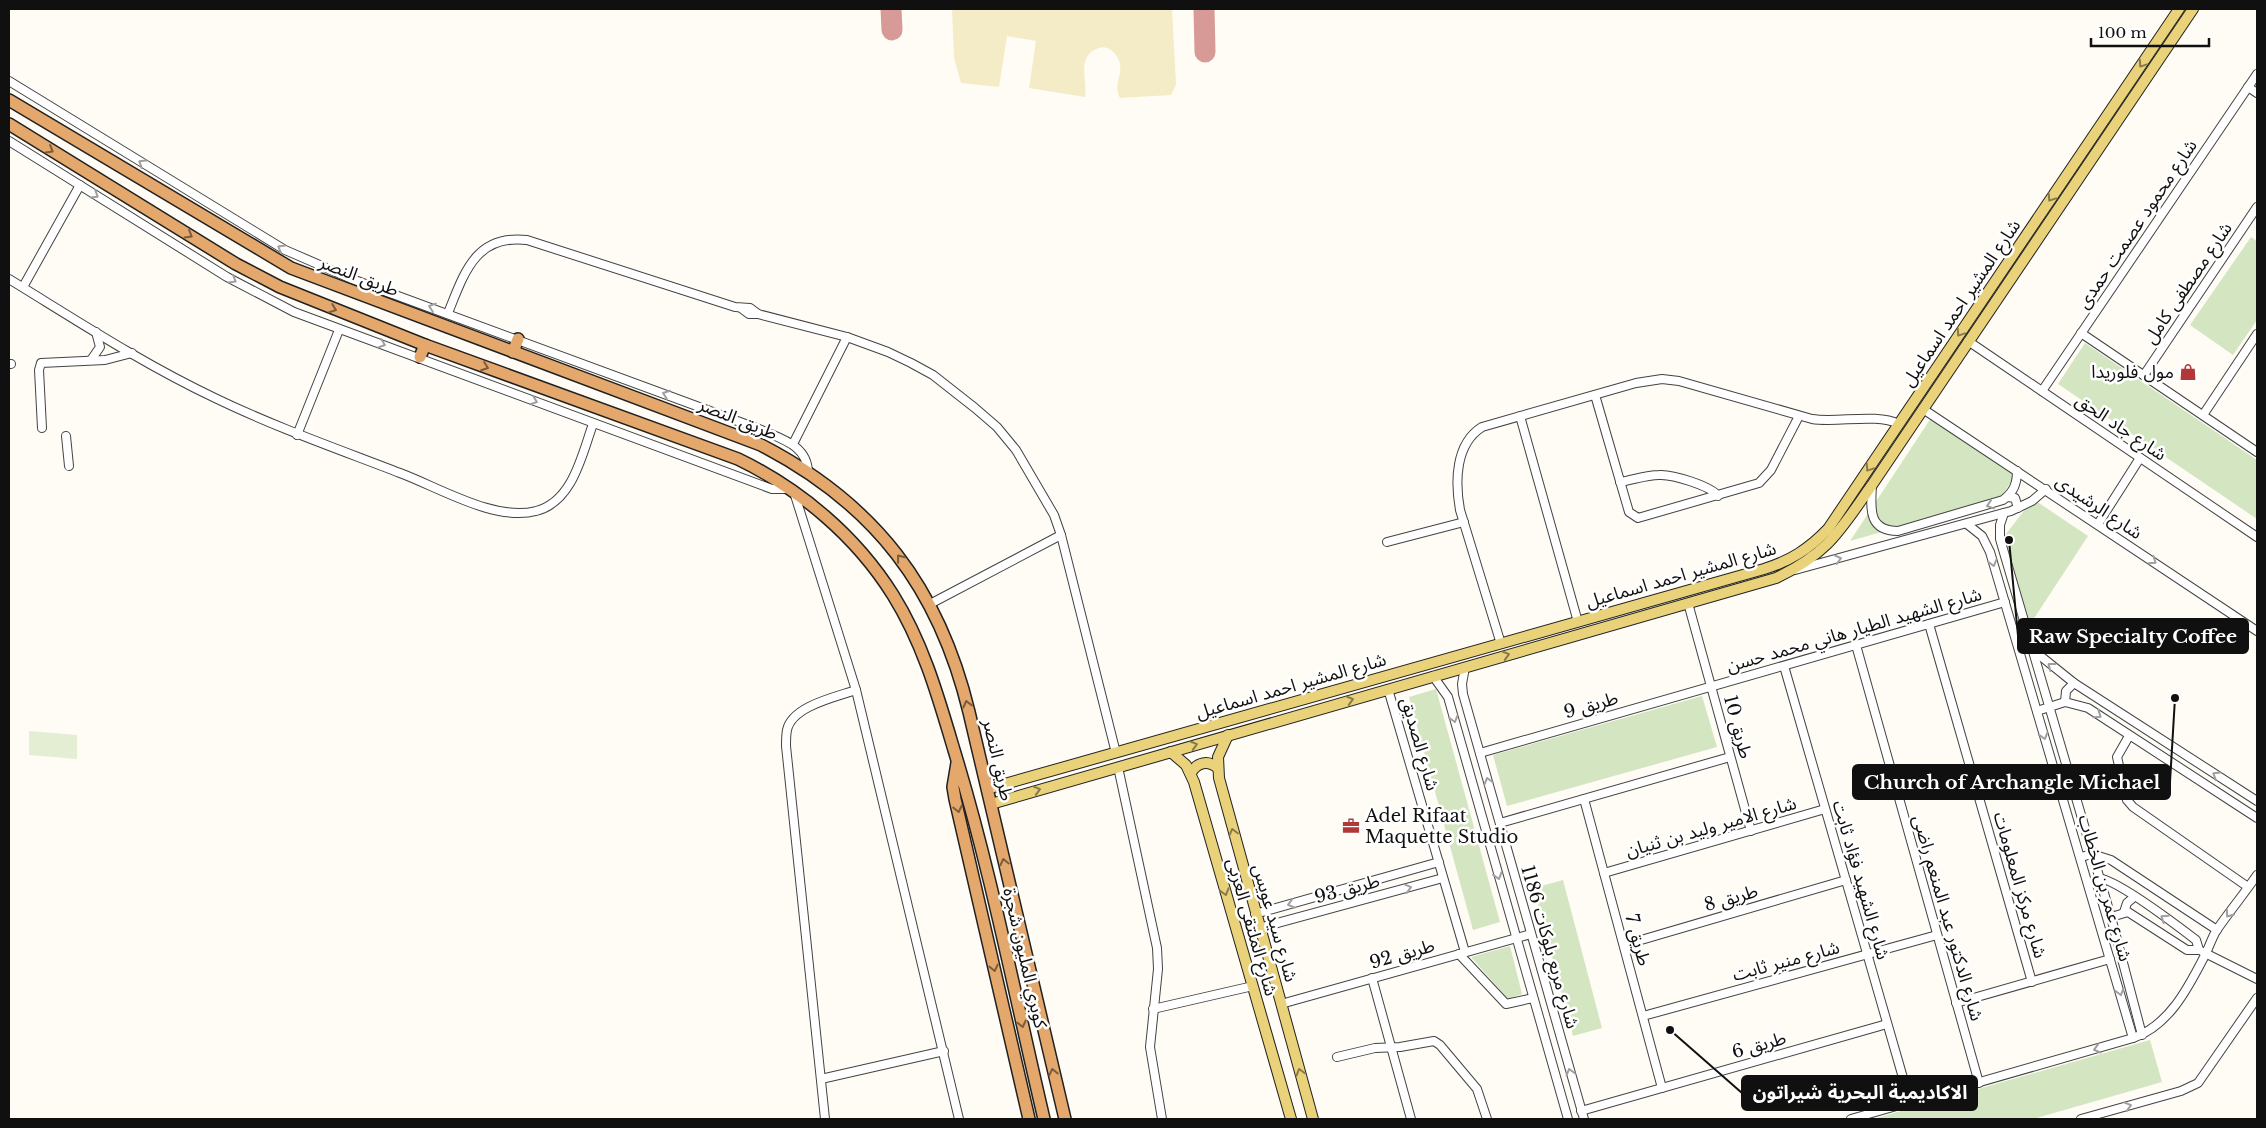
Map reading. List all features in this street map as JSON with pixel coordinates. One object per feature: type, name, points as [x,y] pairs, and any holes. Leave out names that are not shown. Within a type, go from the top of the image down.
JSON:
[{"type":"highway","name":"طريق النصر","points":[[9,100],[268,256],[334,286],[744,438],[777,453],[836,493],[868,521],[902,560],[930,604],[953,656],[962,684],[991,804],[1064,1119]]},
{"type":"highway","name":"طريق النصر","points":[[9,124],[258,276],[303,297],[425,345],[738,459],[792,491],[834,524],[855,546],[893,594],[922,649],[971,806]]},
{"type":"highway","points":[[334,286],[339,274]]},
{"type":"highway","points":[[513,352],[518,339]]},
{"type":"highway","points":[[420,357],[425,345]]},
{"type":"highway","points":[[957,762],[954,774],[955,799],[1029,1119]]},
{"type":"highway","name":"كوبري المليون شجرة","points":[[971,806],[1044,1119]]},
{"type":"main road","name":"شارع المشير احمد اسماعيل","points":[[987,789],[1764,569],[1794,557],[1828,529],[2179,9]]},
{"type":"main road","name":"شارع المشير احمد اسماعيل","points":[[991,804],[1776,578],[1812,559],[1831,542],[1872,485],[2193,9]]},
{"type":"main road","points":[[2033,225],[2043,231]]},
{"type":"main road","points":[[1311,698],[1314,710]]},
{"type":"main road","name":"شارع سيد عويس","points":[[1228,735],[1221,747],[1218,768],[1259,928],[1313,1119]]},
{"type":"main road","name":"شارع الملتقى العربى","points":[[1171,752],[1179,758],[1191,773],[1291,1119]]},
{"type":"main road","points":[[1191,773],[1193,768],[1208,762],[1218,768]]},
{"type":"main road","points":[[1013,781],[1011,790],[1017,796]]},
{"type":"street","name":"شارع محمود عصمت حمدى","points":[[2042,391],[2257,74]]},
{"type":"street","points":[[9,82],[279,247],[339,274],[518,339],[793,444],[805,456],[808,474]]},
{"type":"street","points":[[2248,87],[2257,94]]},
{"type":"street","points":[[9,142],[250,290],[339,330],[420,357],[593,424],[668,449],[772,489],[792,491],[856,690],[959,1119]]},
{"type":"street","points":[[23,288],[80,186]]},
{"type":"street","name":"شارع مصطفى كامل","points":[[2144,375],[2257,207]]},
{"type":"street","points":[[448,313],[464,273],[478,254],[497,243],[519,239],[534,242],[741,308],[750,308],[758,314],[847,337],[888,352],[933,375],[997,427],[1016,450],[1045,498],[1062,535],[1116,754]]},
{"type":"street","points":[[9,279],[96,332],[200,391],[297,435],[400,472],[478,504],[505,512],[522,513],[548,507],[561,497],[572,480],[593,424]]},
{"type":"street","points":[[297,435],[339,330]]},
{"type":"street","points":[[91,360],[100,347],[96,332]]},
{"type":"street","points":[[2081,333],[2257,452]]},
{"type":"street","points":[[2203,415],[2257,334]]},
{"type":"street","points":[[793,444],[847,337]]},
{"type":"street","name":"شارع جاد الحق","points":[[1968,341],[2257,537]]},
{"type":"street","points":[[42,428],[40,364],[45,361],[119,358],[132,352]]},
{"type":"street","points":[[1500,644],[1464,522],[1457,487],[1464,446],[1474,432],[1482,427],[1646,380],[1671,380],[1799,416],[1834,421],[1883,420],[1899,424]]},
{"type":"street","points":[[1594,394],[1628,512],[1635,518],[1750,487],[1764,479],[1771,470],[1799,416]]},
{"type":"street","name":"شارع الرشيدى","points":[[1923,409],[2257,631]]},
{"type":"street","points":[[1520,416],[1578,622]]},
{"type":"street","points":[[66,436],[69,466]]},
{"type":"street","points":[[2098,524],[2140,458]]},
{"type":"street","points":[[1872,485],[1871,506],[1874,520],[1879,526],[1891,531],[1905,530],[1996,503],[2008,497],[2017,482],[2017,471]]},
{"type":"street","points":[[1620,482],[1667,475],[1709,489],[1718,496]]},
{"type":"street","name":"شارع المشير احمد اسماعيل","points":[[1791,571],[2004,514],[2018,508],[2046,490]]},
{"type":"street","points":[[2008,497],[2018,501],[2018,508]]},
{"type":"street","name":"شارع عمر بن الخطاب","points":[[2004,514],[2000,524],[2000,539],[2111,916],[2142,1035]]},
{"type":"street","points":[[1388,542],[1464,522]]},
{"type":"street","name":"شارع عمر بن الخطاب","points":[[1967,524],[1977,531],[1986,543],[2133,1038]]},
{"type":"street","points":[[930,604],[1062,535]]},
{"type":"street","points":[[1986,543],[1992,538],[2000,539]]},
{"type":"street","name":"شارع الشهيد الطيار هاني محمد حسن","points":[[1711,687],[2005,602]]},
{"type":"street","name":"طريق 10","points":[[1688,603],[1751,831]]},
{"type":"street","name":"شارع مركز المعلومات","points":[[1929,624],[2032,982]]},
{"type":"street","name":"شارع الدكتور عبد المنعم راضى","points":[[1856,645],[1979,1083]]},
{"type":"street","points":[[2032,650],[2074,683],[2257,801]]},
{"type":"street","name":"شارع الشهيد فؤاد ثابت","points":[[1784,666],[1910,1102]]},
{"type":"street","name":"شارع مربع بلوكات 1186","points":[[1465,667],[1462,684],[1464,694],[1582,1115]]},
{"type":"street","name":"شارع مربع بلوكات 1186","points":[[1433,676],[1448,697],[1568,1119]]},
{"type":"street","points":[[2064,702],[2066,691],[2074,683]]},
{"type":"street","name":"طريق 9","points":[[1480,752],[1711,687]]},
{"type":"street","name":"شارع الصديق","points":[[1388,689],[1444,878],[1462,953]]},
{"type":"street","points":[[825,1119],[786,746],[787,730],[792,720],[811,706],[856,690]]},
{"type":"street","points":[[2037,711],[2064,702],[2088,708],[2257,818]]},
{"type":"street","points":[[2129,736],[2117,757],[2130,804],[2248,887]]},
{"type":"street","points":[[1500,824],[1730,757]]},
{"type":"street","points":[[1118,767],[1157,948],[1158,969],[1150,1048],[1162,1119]]},
{"type":"street","name":"طريق 7","points":[[1584,799],[1662,1088]]},
{"type":"street","name":"شارع الامير وليد بن ثنيان","points":[[1604,873],[1826,809]]},
{"type":"street","points":[[1482,818],[1497,814]]},
{"type":"street","points":[[1488,839],[1503,835]]},
{"type":"street","points":[[2080,857],[2092,854],[2111,860],[2217,930]]},
{"type":"street","name":"طريق 93","points":[[1256,914],[1439,862]]},
{"type":"street","points":[[1851,1119],[2142,1035],[2155,1027],[2169,1013],[2203,951],[2257,875]]},
{"type":"street","points":[[2087,880],[2099,877],[2134,897],[2196,940],[2203,951]]},
{"type":"street","name":"طريق 93","points":[[1259,928],[1444,878]]},
{"type":"street","name":"طريق 8","points":[[1624,945],[1846,880]]},
{"type":"street","points":[[2124,912],[2127,903],[2134,897]]},
{"type":"street","points":[[2111,916],[2124,912],[2134,915],[2187,950],[2203,951],[2257,979]]},
{"type":"street","name":"طريق 92","points":[[1281,1004],[1531,934]]},
{"type":"street","name":"شارع منير ثابت","points":[[1643,1016],[1937,935]]},
{"type":"street","points":[[1462,953],[1506,1004],[1533,998]]},
{"type":"street","points":[[1956,1003],[2110,959]]},
{"type":"street","points":[[1372,978],[1411,1119]]},
{"type":"street","points":[[1154,1009],[1253,986]]},
{"type":"street","points":[[2082,1119],[2187,1089],[2198,1083],[2257,998]]},
{"type":"street","name":"طريق 6","points":[[1582,1115],[1662,1088],[1887,1024]]},
{"type":"street","points":[[1337,1058],[1376,1048],[1428,1041],[1440,1045],[1477,1089],[1487,1119]]},
{"type":"street","points":[[821,1079],[944,1051]]},
{"type":"green space","points":[[2251,237],[2257,241],[2257,320],[2233,355],[2190,325]]},
{"type":"green space","points":[[2085,343],[2257,460],[2257,519],[2058,384]]},
{"type":"green space","points":[[1931,418],[2015,475],[2001,498],[1850,541]]},
{"type":"green space","points":[[2033,499],[2088,536],[2027,629],[2003,538]]},
{"type":"green space","points":[[1436,689],[1500,922],[1473,930],[1409,697]]},
{"type":"green space","points":[[1702,696],[1717,747],[1507,806],[1493,755]]},
{"type":"green space","points":[[29,731],[77,735],[77,759],[29,755]]},
{"type":"green space","points":[[1563,880],[1602,1028],[1573,1036],[1534,888]]},
{"type":"green space","points":[[1510,946],[1522,994],[1508,999],[1471,957]]},
{"type":"green space","points":[[2150,1040],[2162,1082],[2033,1119],[1873,1119]]},
{"type":"sand","points":[[952,9],[1172,9],[1176,85],[1171,95],[1120,98],[1117,89],[1120,69],[1119,62],[1113,52],[1103,47],[1094,50],[1086,59],[1084,65],[1085,97],[1029,88],[1036,41],[1007,36],[999,87],[961,83],[954,58]]},
{"type":"taxiway","points":[[891,9],[892,30]]},
{"type":"taxiway","points":[[1204,9],[1205,52]]},
{"type":"place","name":"مول فلوريدا","points":[[2188,372]]},
{"type":"place","name":"Raw Specialty Coffee","points":[[2009,540]]},
{"type":"place","name":"Church of Archangle Michael","points":[[2175,698]]},
{"type":"place","name":"Adel Rifaat Maquette Studio","points":[[1351,826]]},
{"type":"place","name":"الاكاديمية البحرية شيراتون","points":[[1670,1030]]}]
